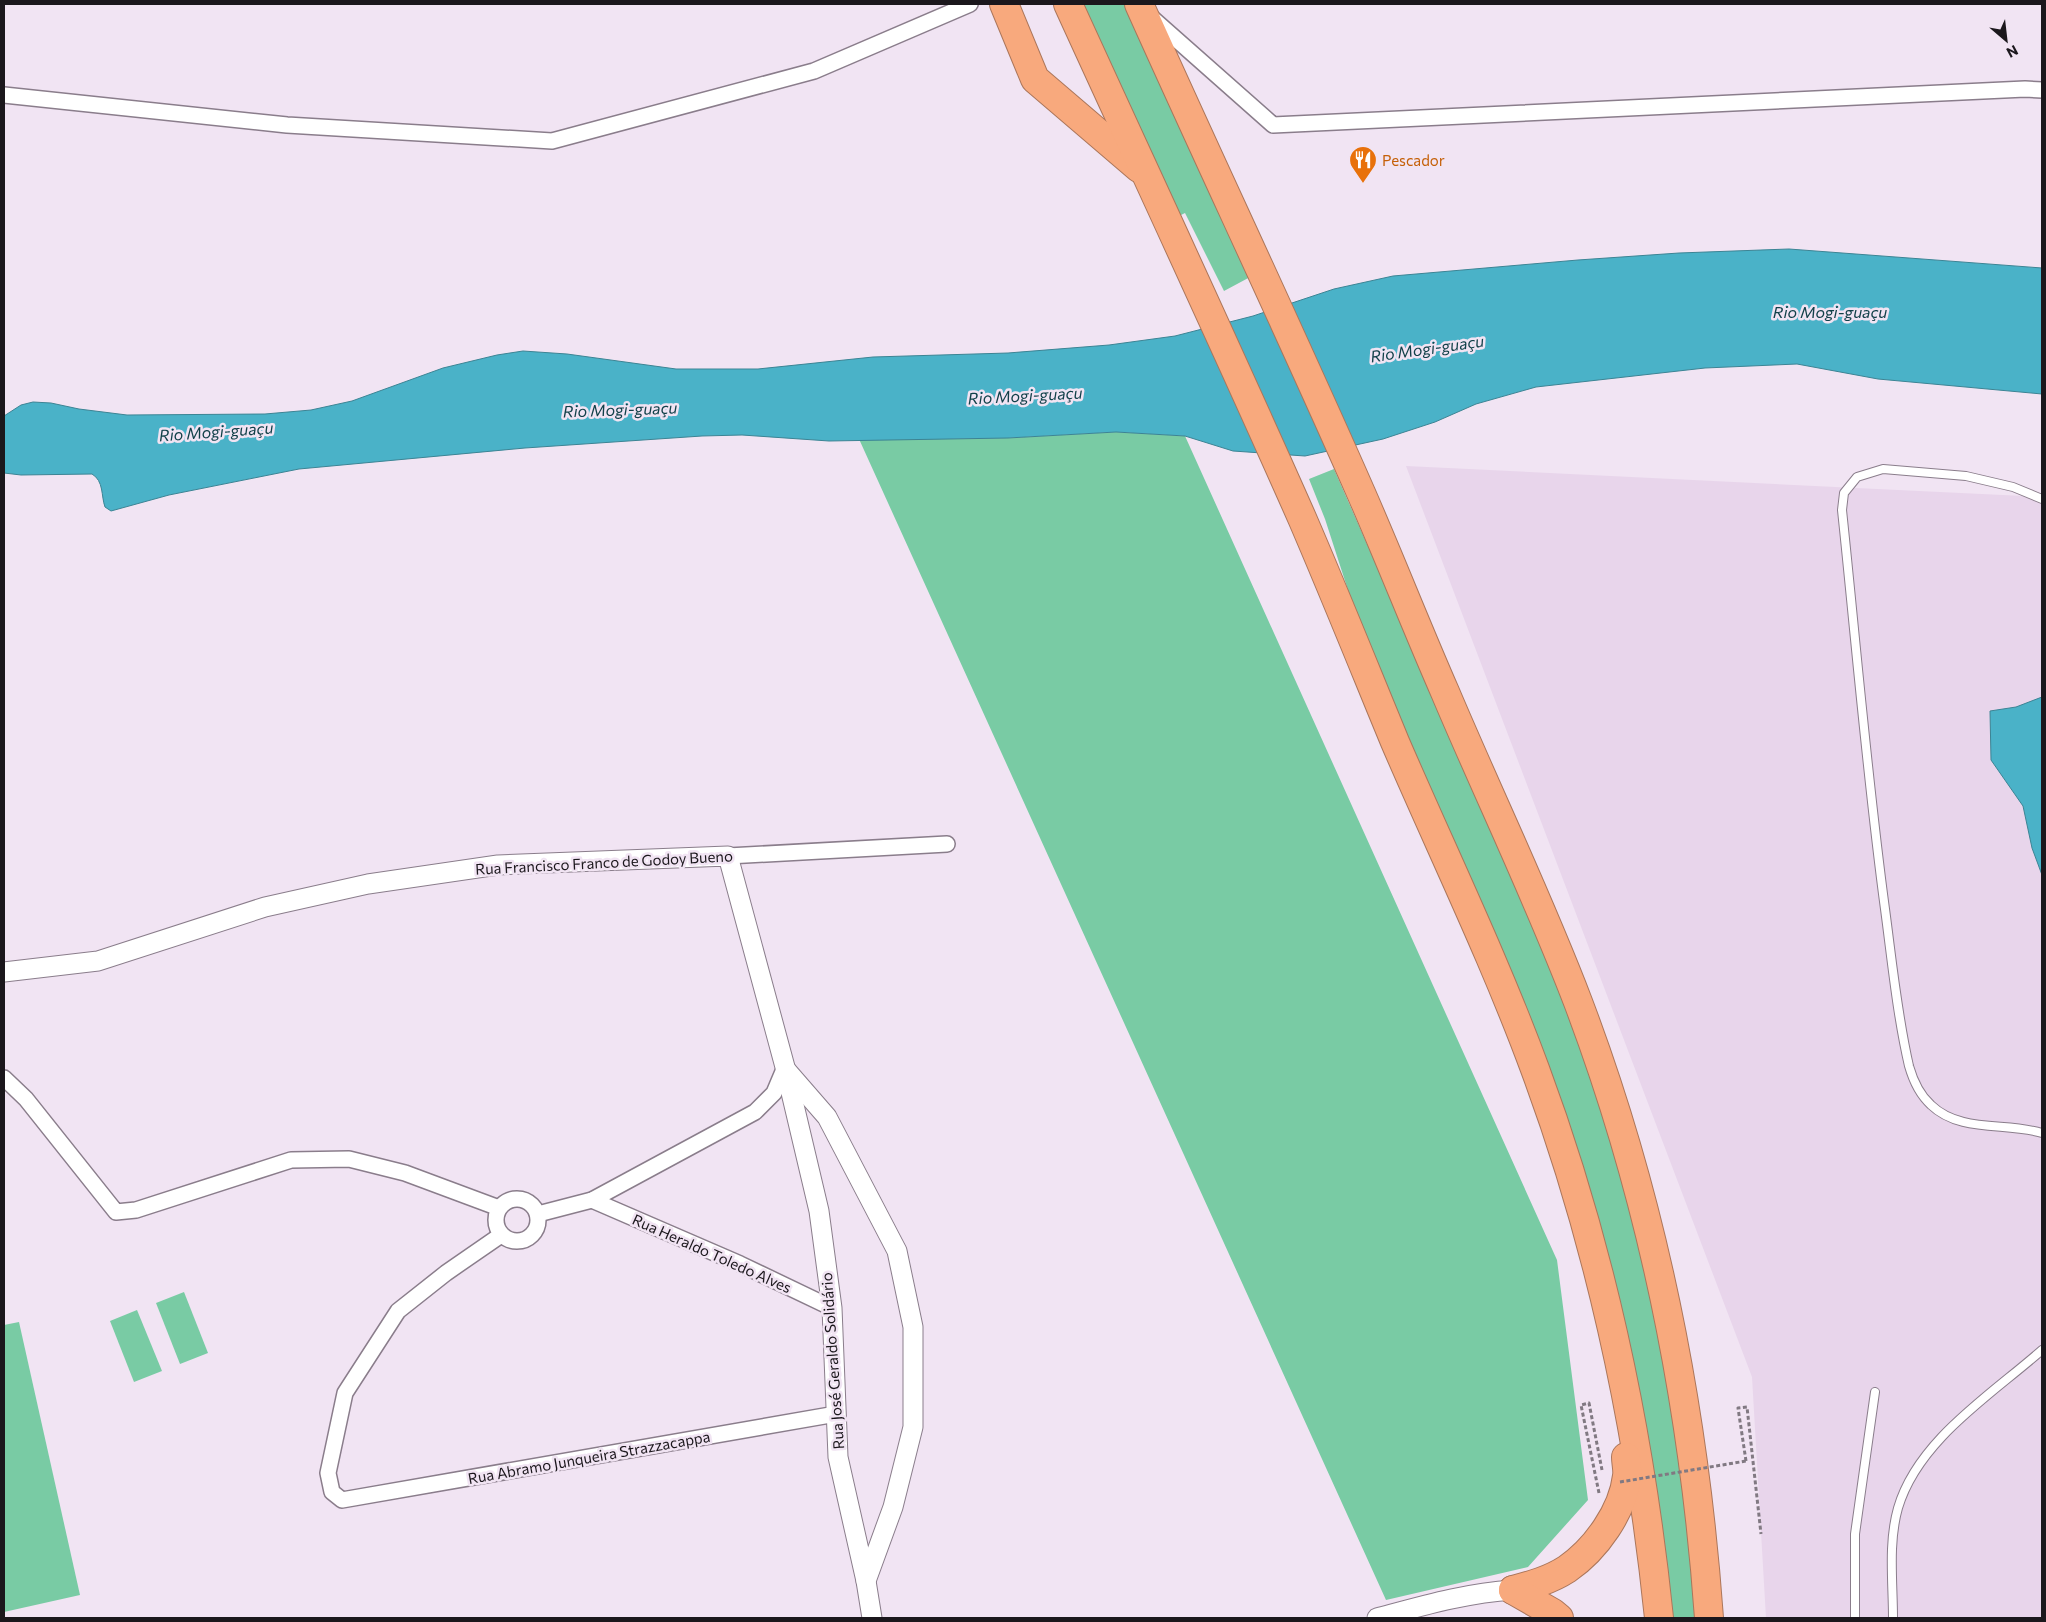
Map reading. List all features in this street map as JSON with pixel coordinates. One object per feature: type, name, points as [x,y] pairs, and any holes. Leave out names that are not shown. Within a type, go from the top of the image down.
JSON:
[{"type":"highway","points":[[1004,4],[1035,79],[1145,173]]},
{"type":"highway","points":[[1068,4],[1304,522],[1412,781],[1509,1002],[1536,1071],[1564,1154],[1613,1331],[1652,1545],[1659,1618]]},
{"type":"highway","points":[[1140,6],[1362,494],[1470,752],[1547,924],[1606,1081],[1648,1226],[1668,1312],[1684,1397],[1698,1491],[1709,1618]]},
{"type":"highway","points":[[1513,1590],[1543,1581],[1567,1568],[1592,1546],[1606,1528],[1622,1497],[1627,1475],[1613,1331]]},
{"type":"highway","points":[[1513,1590],[1559,1618]]},
{"type":"street","points":[[4,95],[287,125],[552,141],[814,71],[969,4]]},
{"type":"street","points":[[1140,6],[1273,125],[2025,88],[2042,90]]},
{"type":"street","name":"Rua Francisco Franco de Godoy Bueno","points":[[4,972],[98,961],[265,907],[368,884],[498,865],[728,856],[947,844]]},
{"type":"street","points":[[538,1214],[592,1200],[755,1112],[774,1093],[785,1068],[728,856]]},
{"type":"street","name":"Rua José Geraldo Solidário","points":[[785,1068],[819,1211],[832,1308],[838,1458],[866,1581],[872,1618]]},
{"type":"street","name":"Rua José Geraldo Solidário","points":[[785,1068],[827,1117],[897,1251],[913,1327],[913,1427],[893,1506],[866,1581]]},
{"type":"street","points":[[4,1078],[26,1099],[116,1212],[136,1210],[291,1160],[350,1159],[406,1173],[499,1208]]},
{"type":"street","points":[[516,1198],[525,1200],[533,1206],[538,1214],[538,1224],[535,1232],[528,1239],[518,1242],[509,1240],[501,1235],[496,1226],[499,1208],[506,1201],[516,1198]]},
{"type":"street","name":"Rua Heraldo Toledo Alves","points":[[592,1200],[740,1264],[832,1308]]},
{"type":"street","name":"Rua Abramo Junqueira Strazzacappa","points":[[501,1235],[446,1273],[398,1311],[345,1393],[328,1472],[332,1492],[342,1500],[836,1414]]},
{"type":"street","points":[[1377,1618],[1455,1597],[1513,1590]]},
{"type":"lane","points":[[2042,499],[2013,487],[1966,476],[1882,469],[1857,477],[1844,493],[1842,510],[1880,867],[1901,1024],[1910,1068],[1917,1088],[1929,1104],[1943,1115],[1969,1124],[2027,1128],[2042,1133]]},
{"type":"lane","points":[[1893,1618],[1892,1544],[1898,1509],[1911,1477],[1932,1447],[1956,1423],[2042,1350]]},
{"type":"lane","points":[[1855,1618],[1855,1534],[1874,1392]]},
{"type":"path","points":[[1604,1475],[1589,1403],[1581,1405],[1606,1528]]},
{"type":"path","points":[[1613,1483],[1746,1462],[1738,1408],[1747,1407],[1761,1534]]},
{"type":"shaded area","points":[[1406,466],[2042,497],[2042,1618],[1766,1618],[1752,1377]]},
{"type":"green space","points":[[1080,4],[1127,4],[1252,276],[1224,291],[1185,213],[1177,217]]},
{"type":"green space","points":[[1116,432],[1185,436],[1557,1260],[1588,1500],[1528,1567],[1386,1600],[859,439],[1008,438]]},
{"type":"green space","points":[[1334,469],[1550,960],[1613,1136],[1641,1245],[1679,1435],[1699,1618],[1670,1618],[1652,1464],[1630,1351],[1358,621],[1325,519],[1309,479]]},
{"type":"green space","points":[[184,1292],[208,1353],[180,1364],[156,1303]]},
{"type":"green space","points":[[137,1310],[162,1371],[134,1382],[110,1321]]},
{"type":"green space","points":[[19,1322],[80,1595],[4,1612],[4,1325]]},
{"type":"water","name":"Rio Mogi-guaçu","points":[[1789,249],[2042,268],[2042,394],[1878,379],[1797,364],[1705,368],[1536,387],[1476,404],[1435,422],[1383,439],[1305,456],[1233,451],[1185,436],[1116,432],[1008,438],[829,441],[742,435],[702,436],[525,448],[299,469],[169,495],[111,511],[105,507],[99,481],[92,474],[21,475],[4,473],[4,416],[21,405],[33,402],[127,415],[265,414],[311,410],[352,401],[443,368],[523,351],[567,354],[676,369],[758,369],[873,357],[1008,353],[1109,345],[1175,336],[1253,316],[1334,289],[1393,276],[1679,253]]},
{"type":"water","points":[[2042,697],[2042,875],[2032,848],[2023,806],[1991,760],[1990,711],[2016,707]]},
{"type":"place","name":"Pescador","points":[[1363,184]]}]
